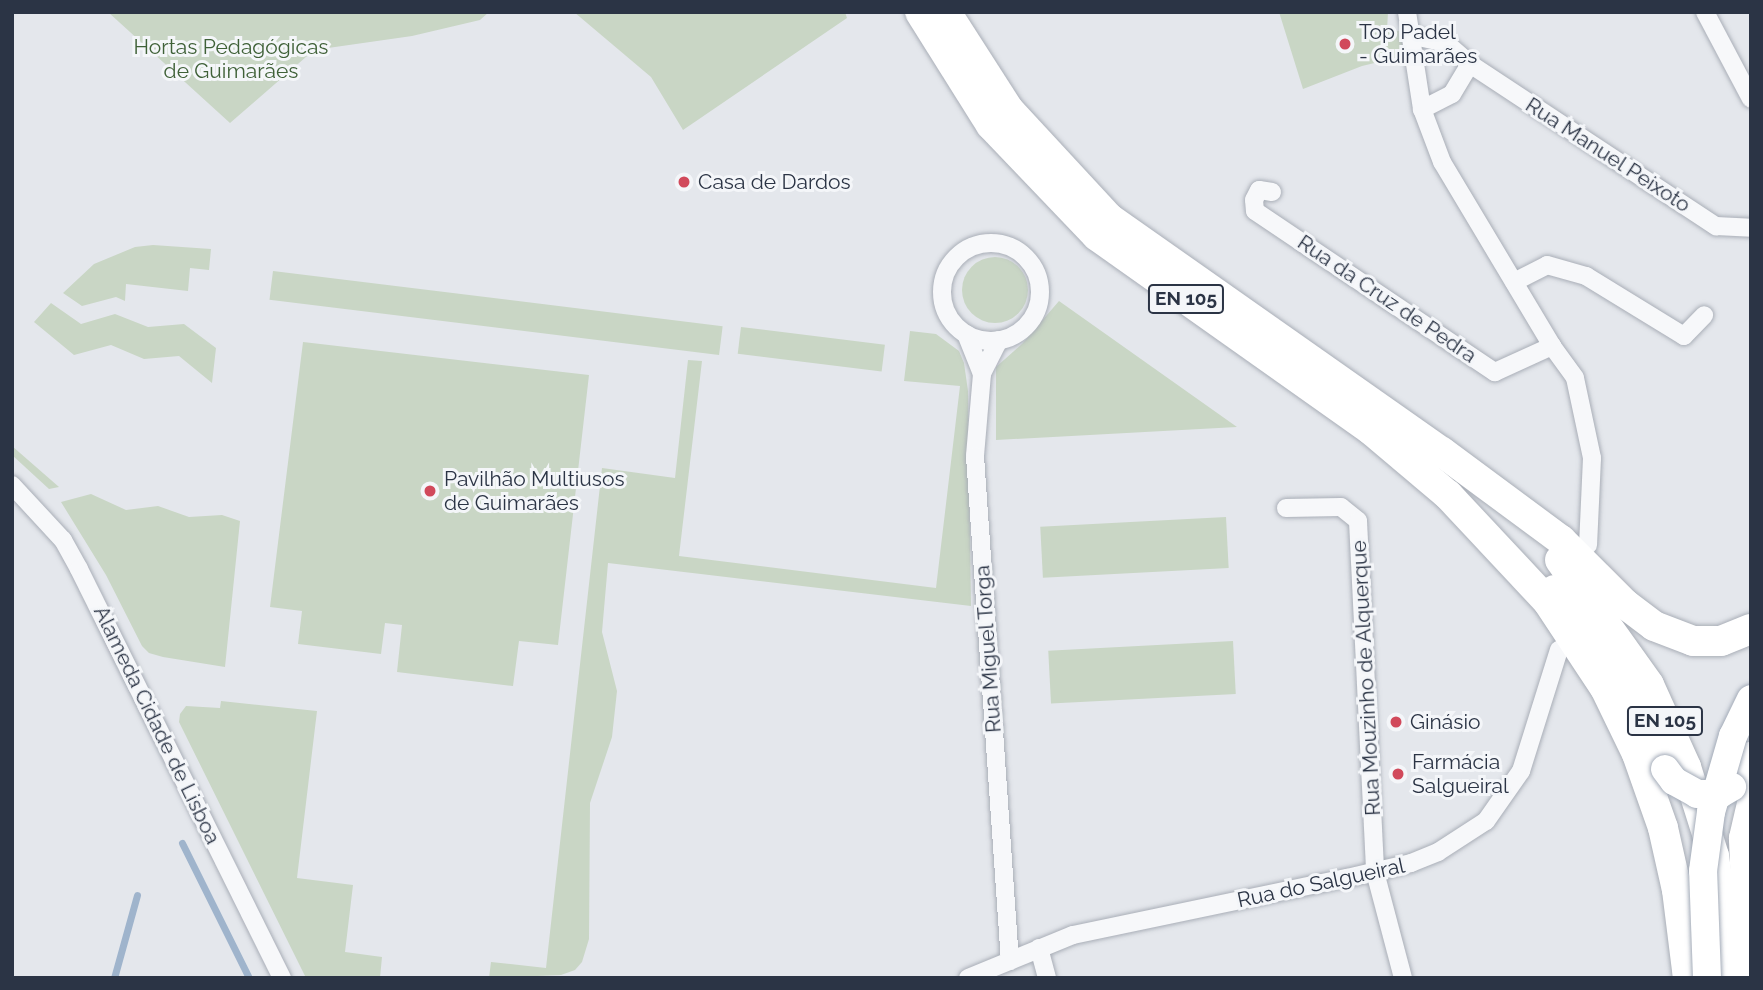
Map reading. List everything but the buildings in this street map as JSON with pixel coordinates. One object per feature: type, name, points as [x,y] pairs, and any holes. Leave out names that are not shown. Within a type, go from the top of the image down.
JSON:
[{"type":"highway","name":"EN 105","points":[[920,12],[990,125],[1097,236],[1371,430],[1448,495],[1548,602],[1605,688],[1637,754],[1666,841],[1677,890],[1688,978]]},
{"type":"highway","name":"EN 105","points":[[946,12],[1009,110],[1110,219],[1512,504],[1556,556],[1649,685],[1686,767],[1714,856],[1731,978]]},
{"type":"highway","points":[[1512,504],[1561,540],[1625,604],[1654,626],[1693,641],[1721,641],[1751,629]]},
{"type":"main road","points":[[1495,544],[1522,554],[1589,634],[1674,781],[1697,794],[1744,794]]},
{"type":"main road","points":[[1707,978],[1703,871],[1711,812],[1733,736],[1751,699]]},
{"type":"main road","points":[[1749,978],[1743,838],[1744,794],[1751,756]]},
{"type":"street","points":[[1407,12],[1422,109],[1442,162],[1552,346],[1576,378],[1592,458],[1588,545]]},
{"type":"street","points":[[1705,12],[1751,99]]},
{"type":"street","name":"Rua Manuel Peixoto","points":[[1409,35],[1446,43],[1470,64],[1716,226],[1751,228]]},
{"type":"street","points":[[1422,109],[1452,94],[1470,64]]},
{"type":"street","name":"Rua da Cruz de Pedra","points":[[1272,192],[1259,190],[1254,200],[1255,211],[1495,372],[1552,346]]},
{"type":"street","points":[[966,334],[982,340],[999,340],[1015,335],[1028,324],[1037,310],[1041,294],[1038,277],[1031,262],[1018,251],[1003,244],[972,246],[959,254],[944,278],[943,300],[946,311],[966,334],[982,374]]},
{"type":"street","points":[[1514,282],[1547,265],[1586,276],[1684,336],[1704,315]]},
{"type":"street","name":"Rua Miguel Torga","points":[[999,340],[982,374],[975,456],[1010,961]]},
{"type":"street","name":"Alameda Cidade de Lisboa","points":[[12,485],[63,540],[79,569],[282,978]]},
{"type":"street","name":"Rua Mouzinho de Alquerque","points":[[1286,508],[1341,507],[1359,521],[1376,872],[1404,978]]},
{"type":"street","name":"Rua do Salgueiral","points":[[968,978],[1073,935],[1376,872],[1412,863],[1438,852],[1486,821],[1521,771],[1559,650]]},
{"type":"street","points":[[1039,948],[1047,978]]},
{"type":"green space","name":"Hortas Pedagógicas de Guimarães","points":[[108,12],[489,12],[480,20],[412,36],[314,50],[230,123]]},
{"type":"green space","points":[[574,12],[845,12],[847,18],[683,130],[651,77]]},
{"type":"green space","name":"Top Padel - Guimarães","points":[[1279,12],[1388,12],[1387,30],[1400,31],[1404,56],[1362,66],[1303,89]]},
{"type":"green space","points":[[153,245],[211,249],[209,270],[190,268],[188,291],[126,284],[125,301],[116,297],[82,306],[63,293],[94,264],[135,247]]},
{"type":"green space","points":[[995,257],[1018,267],[1028,290],[1018,313],[995,323],[972,313],[962,290],[972,267]]},
{"type":"green space","points":[[273,271],[723,326],[719,355],[269,300]]},
{"type":"green space","points":[[1059,301],[1237,427],[996,440],[996,367],[1022,344]]},
{"type":"green space","points":[[51,303],[81,324],[115,314],[148,327],[184,324],[216,348],[212,383],[179,356],[144,359],[111,345],[74,355],[34,322]]},
{"type":"green space","points":[[741,327],[885,345],[882,371],[738,354]]},
{"type":"green space","points":[[910,331],[936,334],[959,351],[964,363],[968,391],[971,606],[608,563],[602,632],[617,691],[612,737],[590,803],[589,939],[582,962],[575,970],[561,975],[489,978],[491,962],[546,968],[602,468],[675,478],[688,360],[702,361],[679,556],[936,588],[960,386],[904,381]]},
{"type":"green space","name":"Pavilhão Multiusos de Guimarães","points":[[303,342],[589,375],[558,645],[519,641],[513,686],[397,672],[402,625],[385,623],[381,654],[298,644],[302,611],[270,607]]},
{"type":"green space","points":[[12,446],[59,487],[49,489],[12,455]]},
{"type":"green space","points":[[91,494],[126,510],[158,506],[189,517],[222,515],[240,521],[225,667],[163,657],[149,653],[142,646],[106,575],[61,502]]},
{"type":"green space","points":[[1226,517],[1229,568],[1043,578],[1040,527]]},
{"type":"green space","points":[[1233,641],[1236,694],[1051,704],[1048,651]]},
{"type":"green space","points":[[221,701],[317,711],[297,878],[353,885],[345,952],[382,957],[380,978],[306,978],[179,722],[180,714],[186,706],[220,708]]},
{"type":"waterway","points":[[182,843],[249,978]]},
{"type":"waterway","points":[[114,978],[137,895]]},
{"type":"place","name":"Top Padel - Guimarães","points":[[1345,44]]},
{"type":"place","name":"Casa de Dardos","points":[[684,182]]},
{"type":"place","name":"Pavilhão Multiusos de Guimarães","points":[[430,491]]},
{"type":"place","name":"Ginásio","points":[[1396,722]]},
{"type":"place","name":"Farmácia Salgueiral","points":[[1398,774]]}]
